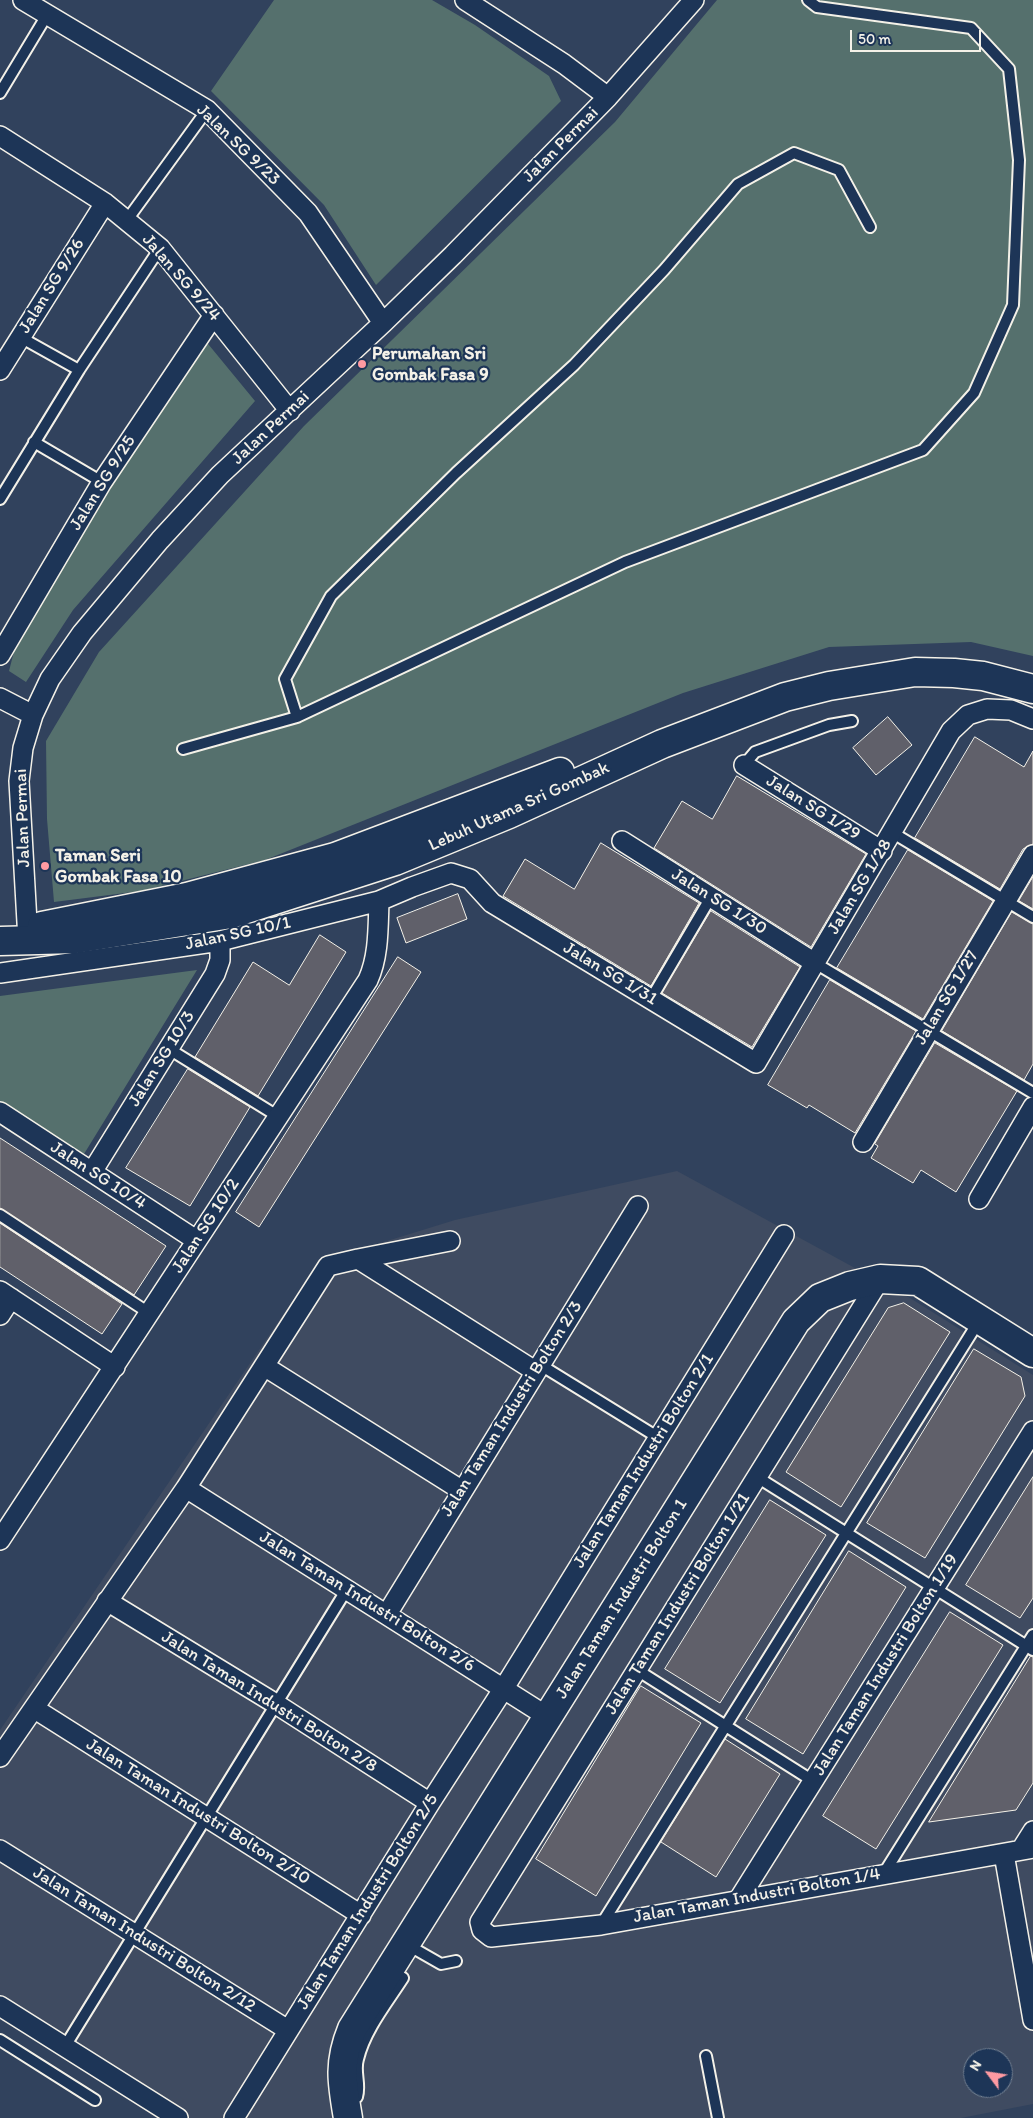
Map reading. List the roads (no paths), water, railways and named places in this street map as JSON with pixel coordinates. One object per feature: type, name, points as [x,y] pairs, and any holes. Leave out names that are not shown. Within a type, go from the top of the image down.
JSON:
[{"type":"street","name":"Jalan SG 9/23","points":[[23,0],[207,110],[308,213],[383,323]]},
{"type":"street","points":[[465,0],[487,5],[608,97]]},
{"type":"street","name":"Jalan Permai","points":[[28,935],[19,781],[23,748],[33,715],[50,679],[82,633],[220,475],[383,323],[608,97],[694,0]]},
{"type":"street","name":"Jalan SG 9/24","points":[[0,136],[105,203],[160,248],[290,411]]},
{"type":"street","name":"Jalan SG 9/26","points":[[0,370],[10,344],[105,203]]},
{"type":"street","name":"Jalan SG 9/25","points":[[0,654],[102,482],[214,315]]},
{"type":"street","name":"Lebuh Utama Sri Gombak","points":[[0,941],[187,897],[335,856],[578,766],[686,718],[754,693],[836,670],[908,658],[949,657],[996,661],[1033,671]]},
{"type":"street","name":"Lebuh Utama Sri Gombak","points":[[0,935],[76,939],[231,914],[395,861],[509,814],[662,744],[785,697],[829,686],[915,672],[944,672],[983,676],[1033,689]]},
{"type":"street","points":[[0,698],[33,715]]},
{"type":"street","name":"Jalan SG 1/28","points":[[756,1063],[951,731],[968,715],[987,710],[1011,710],[1033,719]]},
{"type":"street","name":"Jalan SG 1/29","points":[[744,765],[882,851]]},
{"type":"street","name":"Jalan SG 1/30","points":[[622,841],[815,963]]},
{"type":"street","name":"Jalan SG 1/27","points":[[863,1142],[1033,855]]},
{"type":"street","name":"Jalan SG 10/1","points":[[0,973],[220,941],[379,900],[451,874],[470,879]]},
{"type":"street","name":"Jalan SG 1/31","points":[[470,879],[492,903],[756,1063]]},
{"type":"street","name":"Jalan SG 10/2","points":[[1,1535],[115,1367],[196,1240],[279,1117],[373,968],[379,900]]},
{"type":"street","name":"Jalan SG 10/3","points":[[92,1172],[215,974],[220,960],[220,941]]},
{"type":"street","points":[[979,1198],[1033,1107]]},
{"type":"street","name":"Jalan SG 10/4","points":[[2,1118],[92,1172],[196,1240]]},
{"type":"street","name":"Jalan Taman Industri Bolton 2/3","points":[[387,1614],[461,1490],[638,1206]]},
{"type":"street","name":"Jalan Taman Industri Bolton 2/1","points":[[504,1688],[784,1235]]},
{"type":"street","points":[[0,1758],[35,1710],[107,1601],[186,1488],[328,1266],[450,1241]]},
{"type":"street","points":[[358,1259],[537,1367]]},
{"type":"street","name":"Jalan Taman Industri Bolton 1","points":[[347,2110],[341,2076],[344,2047],[352,2029],[796,1321],[820,1298],[850,1286],[880,1279],[918,1281],[1033,1353]]},
{"type":"street","name":"Jalan Taman Industri Bolton 1/21","points":[[482,1930],[480,1922],[484,1915],[880,1279]]},
{"type":"street","points":[[0,1315],[5,1295],[115,1367]]},
{"type":"street","points":[[264,1366],[461,1490]]},
{"type":"street","name":"Jalan Taman Industri Bolton 1/19","points":[[740,1899],[1033,1431]]},
{"type":"street","name":"Jalan Taman Industri Bolton 2/6","points":[[186,1488],[548,1716]]},
{"type":"street","name":"Jalan Taman Industri Bolton 2/8","points":[[107,1601],[276,1704],[430,1803]]},
{"type":"street","name":"Jalan Taman Industri Bolton 2/5","points":[[234,2118],[430,1803],[504,1688]]},
{"type":"street","name":"Jalan Taman Industri Bolton 2/10","points":[[35,1710],[360,1915]]},
{"type":"street","points":[[1033,1831],[1019,1851],[1033,2020]]},
{"type":"street","name":"Jalan Taman Industri Bolton 2/12","points":[[0,1850],[288,2030]]},
{"type":"street","name":"Jalan Taman Industri Bolton 1/4","points":[[482,1930],[491,1937],[601,1925],[884,1873],[1019,1851]]},
{"type":"street","points":[[0,2006],[178,2118]]},
{"type":"lane","points":[[183,748],[297,717],[625,562],[923,450],[974,393],[1013,305],[1019,160],[1008,69],[971,28],[817,6],[808,0]]},
{"type":"lane","points":[[0,93],[47,15]]},
{"type":"lane","points":[[127,220],[207,110]]},
{"type":"lane","points":[[297,717],[285,679],[331,596],[456,472],[574,364],[664,270],[738,184],[794,154],[839,170],[870,227]]},
{"type":"lane","points":[[0,499],[79,370],[160,248]]},
{"type":"lane","points":[[10,344],[79,370]]},
{"type":"lane","points":[[34,442],[102,482]]},
{"type":"lane","points":[[744,765],[755,752],[829,725],[852,721]]},
{"type":"lane","points":[[892,833],[1033,916]]},
{"type":"lane","points":[[651,999],[711,897]]},
{"type":"lane","points":[[815,963],[1033,1093]]},
{"type":"lane","points":[[169,1049],[279,1117]]},
{"type":"lane","points":[[0,1215],[149,1313]]},
{"type":"lane","points":[[601,1925],[980,1320]]},
{"type":"lane","points":[[537,1367],[659,1438]]},
{"type":"lane","points":[[757,1477],[1030,1648]]},
{"type":"lane","points":[[64,2048],[205,1817],[348,1589]]},
{"type":"lane","points":[[884,1873],[1030,1648],[1033,1636]]},
{"type":"lane","points":[[636,1670],[813,1781]]},
{"type":"lane","points":[[406,1943],[441,1964],[456,1961]]},
{"type":"lane","points":[[0,2040],[95,2100]]},
{"type":"lane","points":[[706,2056],[718,2118]]},
{"type":"place","name":"Perumahan Sri Gombak Fasa 9","points":[[362,364]]},
{"type":"place","name":"Taman Seri Gombak Fasa 10","points":[[45,866]]}]
